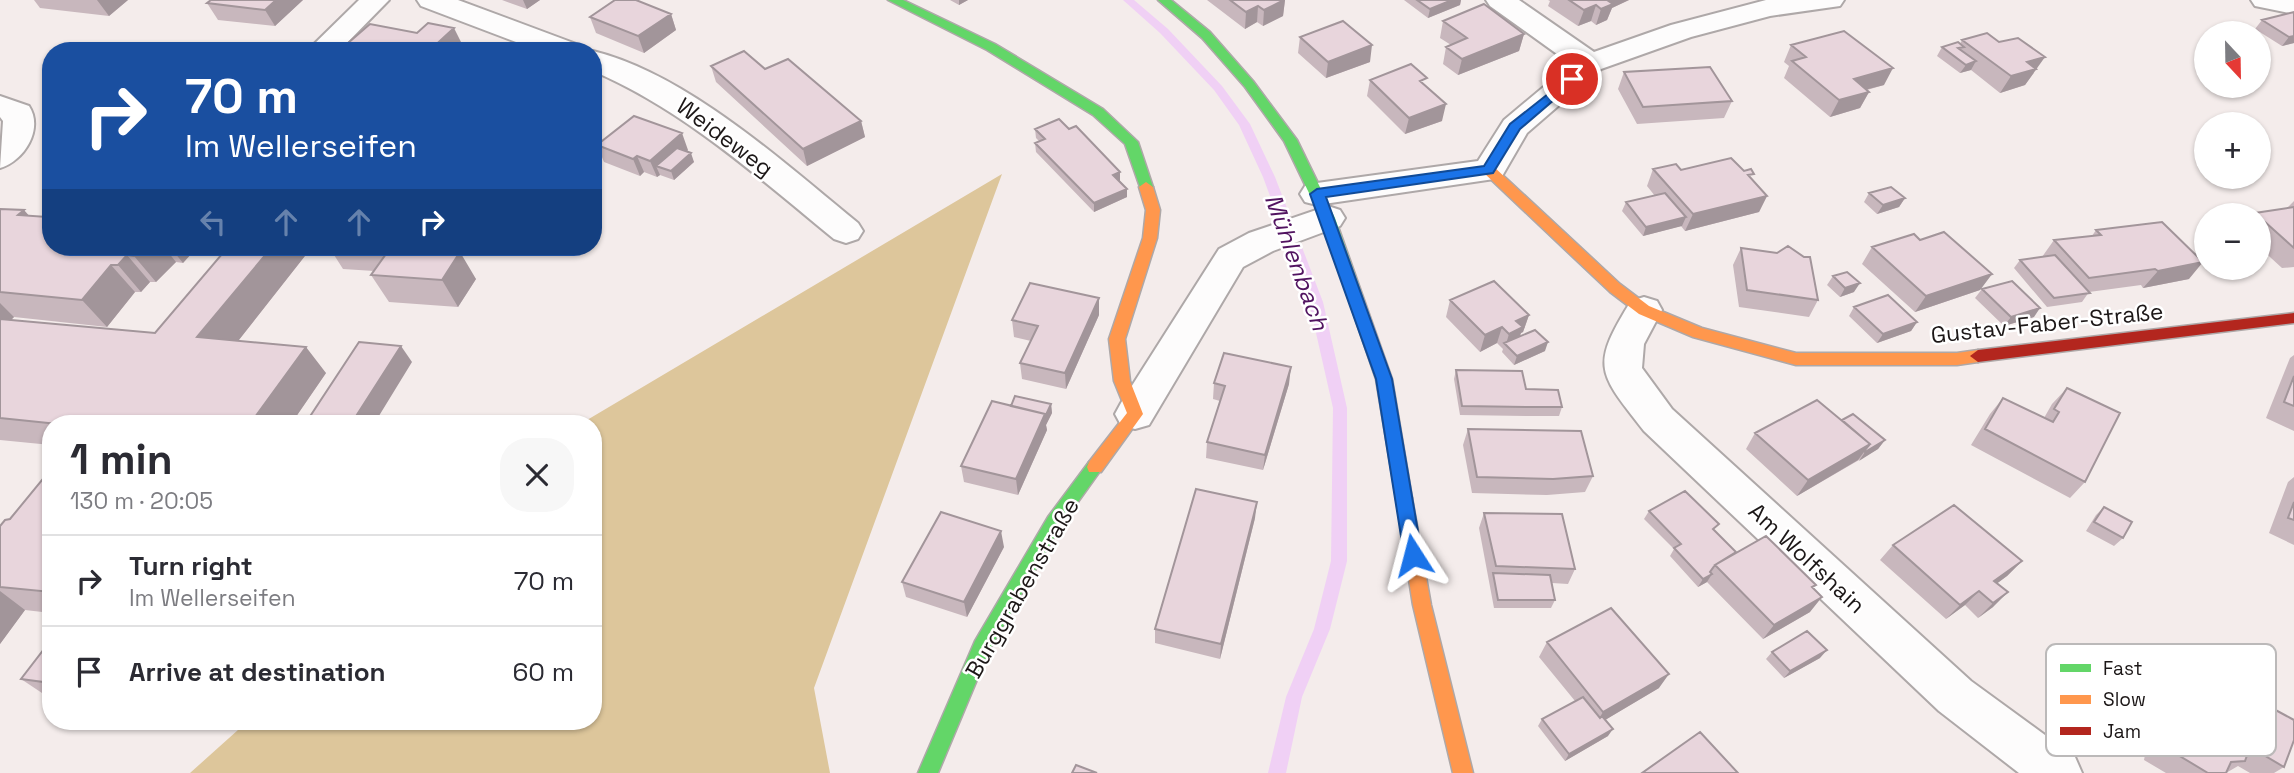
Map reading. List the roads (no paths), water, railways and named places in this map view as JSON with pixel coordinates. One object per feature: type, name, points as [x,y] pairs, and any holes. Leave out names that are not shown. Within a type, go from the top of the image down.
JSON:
[{"type":"street","points":[[331,42],[375,0]]},
{"type":"street","points":[[431,0],[544,42]]},
{"type":"street","points":[[894,0],[991,47],[1098,112],[1130,142],[1153,210],[1150,238],[1117,339],[1122,381],[1135,414]]},
{"type":"street","points":[[1164,0],[1206,35],[1229,59],[1290,140],[1323,206],[1384,379],[1422,606],[1463,773]]},
{"type":"street","points":[[1500,0],[1590,63]]},
{"type":"street","points":[[1489,170],[1515,127],[1590,63],[1681,30],[1769,8],[1830,0]]},
{"type":"street","points":[[2265,0],[2294,5]]},
{"type":"street","name":"Weideweg","points":[[602,63],[626,72],[710,122],[846,231]]},
{"type":"street","points":[[0,106],[18,113],[20,129],[15,143],[0,157]]},
{"type":"street","name":"Burggrabenstraße","points":[[928,773],[982,647],[1054,522],[1135,414],[1231,258],[1323,206],[1489,170]]},
{"type":"street","name":"Gustav-Faber-Straße","points":[[1489,170],[1615,288],[1644,310],[1698,333],[1796,359],[1957,359],[2294,318]]},
{"type":"street","name":"Am Wolfshain","points":[[1644,310],[1621,349],[1623,374],[1658,420],[1955,696],[2058,773]]},
{"type":"waterway","name":"Mühlenbach","points":[[1128,0],[1164,31],[1218,88],[1244,124],[1269,177],[1316,302],[1340,408],[1339,561],[1322,629],[1294,697],[1277,773]]}]
